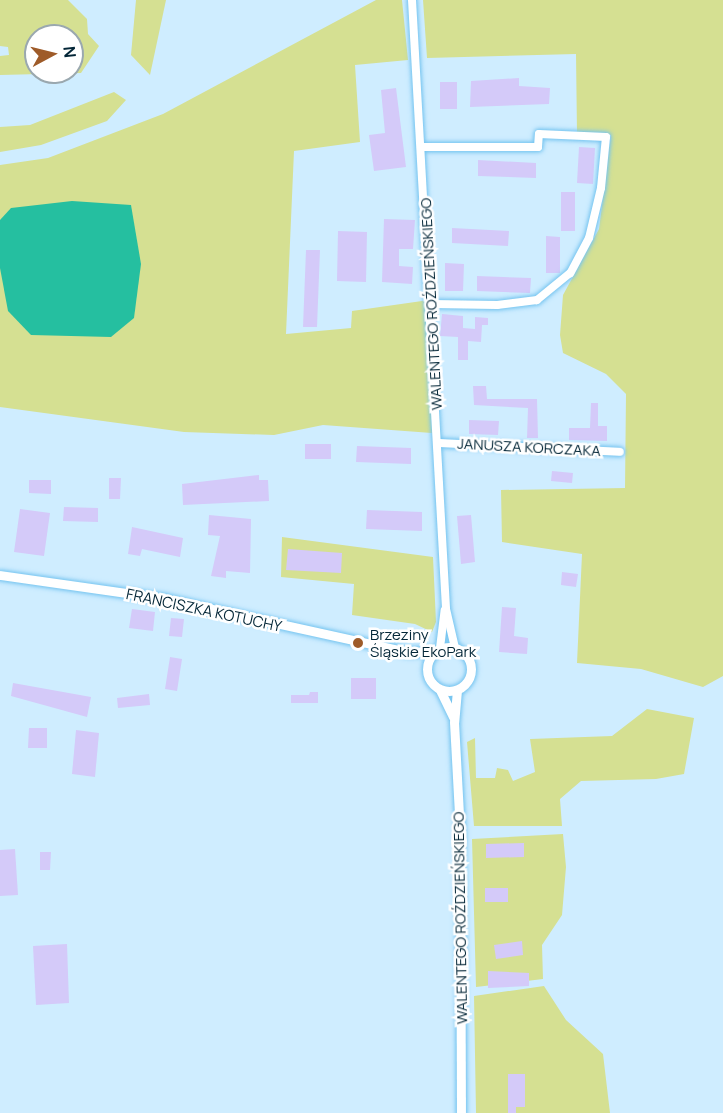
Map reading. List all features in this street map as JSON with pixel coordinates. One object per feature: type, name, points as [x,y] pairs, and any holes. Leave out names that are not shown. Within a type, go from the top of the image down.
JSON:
[{"type":"street","name":"WALENTEGO ROŹDZIEŃSKIEGO","points":[[412,0],[432,304],[446,609],[455,647]]},
{"type":"street","points":[[421,147],[538,147],[538,134],[606,137],[601,188],[589,238],[570,273],[537,300],[497,305],[432,304]]},
{"type":"street","name":"JANUSZA KORCZAKA","points":[[438,443],[620,452]]},
{"type":"street","name":"FRANCISZKA KOTUCHY","points":[[0,575],[162,598],[407,652],[437,650]]},
{"type":"street","name":"WALENTEGO ROŹDZIEŃSKIEGO","points":[[437,650],[446,609]]},
{"type":"street","points":[[455,647],[465,654],[471,665],[469,677],[458,690],[440,690],[430,681],[426,668],[437,650],[455,647]]},
{"type":"street","name":"FRANCISZKA KOTUCHY","points":[[407,652],[426,668]]},
{"type":"street","name":"WALENTEGO ROŹDZIEŃSKIEGO","points":[[440,690],[454,722]]},
{"type":"street","name":"WALENTEGO ROŹDZIEŃSKIEGO","points":[[458,690],[454,722],[460,833],[461,1113]]},
{"type":"shaded area","points":[[0,0],[68,0],[87,19],[88,34],[99,46],[84,68],[84,24],[24,24],[24,74],[0,75],[0,56],[9,55],[8,47],[0,46]]},
{"type":"shaded area","points":[[136,0],[166,0],[150,75],[131,55]]},
{"type":"shaded area","points":[[376,0],[402,0],[408,60],[355,65],[360,142],[294,151],[286,334],[351,328],[352,311],[429,300],[432,433],[323,425],[274,435],[184,432],[0,407],[0,165],[48,158],[163,114]]},
{"type":"shaded area","points":[[423,0],[723,0],[723,676],[703,687],[641,669],[577,663],[582,554],[502,542],[501,490],[625,488],[626,394],[606,374],[563,353],[560,335],[563,295],[599,229],[611,135],[577,134],[576,54],[427,58]]},
{"type":"shaded area","points":[[114,92],[126,100],[107,121],[41,145],[0,152],[0,127],[30,125]]},
{"type":"shaded area","points":[[72,201],[131,205],[141,264],[134,318],[111,337],[31,335],[8,311],[0,268],[0,220],[11,208]]},
{"type":"shaded area","points":[[282,537],[433,557],[436,622],[432,632],[415,624],[352,615],[354,584],[281,577]]},
{"type":"shaded area","points":[[647,709],[694,718],[684,774],[656,779],[581,781],[560,799],[562,826],[474,826],[467,742],[475,738],[476,778],[495,778],[497,768],[508,770],[513,781],[535,772],[530,739],[612,736]]},
{"type":"shaded area","points":[[563,834],[566,867],[562,915],[542,945],[543,979],[476,987],[472,839]]},
{"type":"shaded area","points":[[544,986],[566,1020],[603,1054],[610,1113],[476,1113],[474,996]]},
{"type":"building","points":[[519,78],[519,86],[550,88],[549,104],[470,107],[471,81]]},
{"type":"building","points":[[440,82],[457,82],[457,109],[440,109]]},
{"type":"building","points":[[396,88],[406,167],[374,171],[369,135],[385,133],[381,90]]},
{"type":"building","points":[[579,147],[595,148],[593,184],[577,183]]},
{"type":"building","points":[[478,160],[536,163],[536,178],[478,176]]},
{"type":"building","points":[[561,192],[575,192],[575,231],[561,231]]},
{"type":"building","points":[[384,219],[415,220],[413,249],[399,249],[399,266],[413,267],[412,284],[382,282]]},
{"type":"building","points":[[452,228],[509,231],[508,246],[452,243]]},
{"type":"building","points":[[338,231],[367,232],[366,282],[337,281]]},
{"type":"building","points":[[546,236],[560,237],[560,273],[546,273]]},
{"type":"building","points":[[306,250],[320,250],[317,327],[303,327]]},
{"type":"building","points":[[445,263],[464,264],[463,291],[445,291]]},
{"type":"building","points":[[477,276],[531,278],[530,293],[477,291]]},
{"type":"building","points":[[442,314],[463,316],[463,328],[475,329],[475,317],[488,318],[488,325],[482,325],[481,342],[468,341],[468,360],[458,360],[458,337],[440,336]]},
{"type":"building","points":[[473,386],[486,386],[487,399],[537,399],[538,438],[527,438],[528,408],[474,405]]},
{"type":"building","points":[[591,403],[598,403],[598,426],[607,426],[607,441],[569,440],[569,428],[590,428]]},
{"type":"building","points":[[469,420],[499,421],[498,435],[469,434]]},
{"type":"building","points":[[305,444],[331,444],[331,459],[305,459]]},
{"type":"building","points":[[357,446],[411,448],[411,464],[356,462]]},
{"type":"building","points":[[552,471],[573,473],[572,483],[551,481]]},
{"type":"building","points":[[259,475],[259,480],[268,480],[269,501],[183,505],[182,484]]},
{"type":"building","points":[[109,478],[121,478],[120,499],[109,499]]},
{"type":"building","points":[[29,480],[51,480],[51,494],[29,493]]},
{"type":"building","points":[[64,507],[98,508],[98,522],[63,521]]},
{"type":"building","points":[[20,509],[50,513],[44,556],[14,552]]},
{"type":"building","points":[[367,510],[422,512],[422,531],[366,529]]},
{"type":"building","points":[[209,515],[251,519],[250,573],[226,571],[226,578],[211,576],[220,536],[208,535]]},
{"type":"building","points":[[471,515],[475,562],[461,564],[457,516]]},
{"type":"building","points":[[132,527],[183,538],[180,557],[142,549],[140,556],[128,554]]},
{"type":"building","points":[[288,549],[342,553],[341,573],[286,570]]},
{"type":"building","points":[[562,572],[578,574],[576,587],[561,585]]},
{"type":"building","points":[[502,607],[516,608],[514,636],[528,638],[527,654],[499,652]]},
{"type":"building","points":[[132,609],[155,612],[153,631],[129,628]]},
{"type":"building","points":[[171,618],[184,619],[182,637],[169,636]]},
{"type":"building","points":[[170,657],[182,659],[177,691],[165,689]]},
{"type":"building","points":[[351,678],[376,678],[376,699],[351,699]]},
{"type":"building","points":[[13,683],[91,697],[87,717],[11,696]]},
{"type":"building","points":[[310,692],[318,692],[318,703],[291,703],[291,695],[309,695]]},
{"type":"building","points":[[149,694],[150,705],[118,708],[117,698]]},
{"type":"building","points":[[29,728],[47,728],[47,748],[28,748]]},
{"type":"building","points":[[76,730],[99,733],[95,777],[72,774]]},
{"type":"building","points":[[524,843],[524,857],[486,858],[486,844]]},
{"type":"building","points":[[15,849],[18,895],[0,896],[0,850]]},
{"type":"building","points":[[40,852],[51,852],[50,870],[40,870]]},
{"type":"building","points":[[485,888],[508,888],[508,902],[485,902]]},
{"type":"building","points":[[522,941],[523,955],[496,959],[494,945]]},
{"type":"building","points":[[67,944],[69,1003],[36,1005],[33,946]]},
{"type":"building","points":[[488,971],[529,973],[529,986],[488,988]]},
{"type":"building","points":[[508,1074],[525,1074],[525,1107],[516,1107],[516,1113],[508,1113]]},
{"type":"place","name":"Brzeziny Śląskie EkoPark","points":[[358,643]]}]
